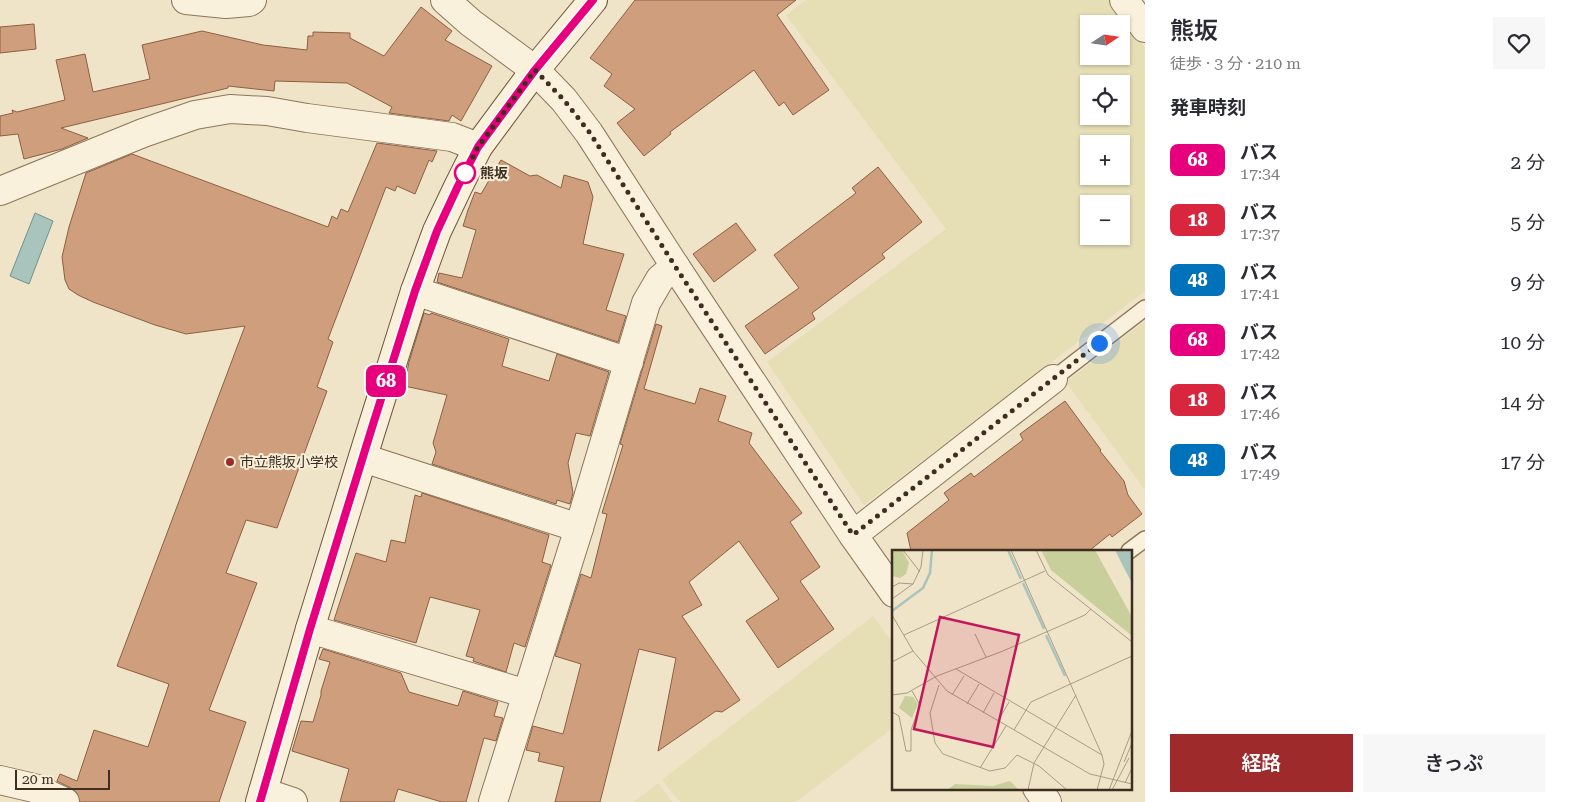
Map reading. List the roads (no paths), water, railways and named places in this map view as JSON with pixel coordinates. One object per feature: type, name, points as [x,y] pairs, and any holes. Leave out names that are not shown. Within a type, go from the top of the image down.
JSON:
[{"type":"street","points":[[186,0],[226,4],[249,2],[252,0]]},
{"type":"street","points":[[445,0],[471,23],[535,70],[564,100],[590,133],[675,266],[853,535],[892,590]]},
{"type":"street","points":[[293,802],[262,797],[310,629],[415,291],[437,231],[478,147],[535,70],[593,0]]},
{"type":"street","points":[[1124,0],[1145,28]]},
{"type":"street","points":[[0,192],[143,133],[195,115],[230,109],[268,111],[307,118],[443,135],[478,147]]},
{"type":"street","points":[[493,802],[579,528],[646,303],[660,279],[675,266]]},
{"type":"street","points":[[415,291],[629,362]]},
{"type":"street","points":[[853,535],[1053,379]]},
{"type":"street","points":[[363,458],[579,528]]},
{"type":"street","points":[[310,629],[527,694]]},
{"type":"street","points":[[0,780],[34,788],[66,802]]},
{"type":"street","points":[[1038,790],[1047,802]]},
{"type":"lane","points":[[1053,379],[1145,308]]},
{"type":"lane","points":[[1130,550],[1145,539]]},
{"type":"water","points":[[35,213],[53,221],[29,284],[10,276]]},
{"type":"place","name":"熊坂","points":[[465,173]]},
{"type":"place","name":"市立熊坂小学校","points":[[230,462]]}]
